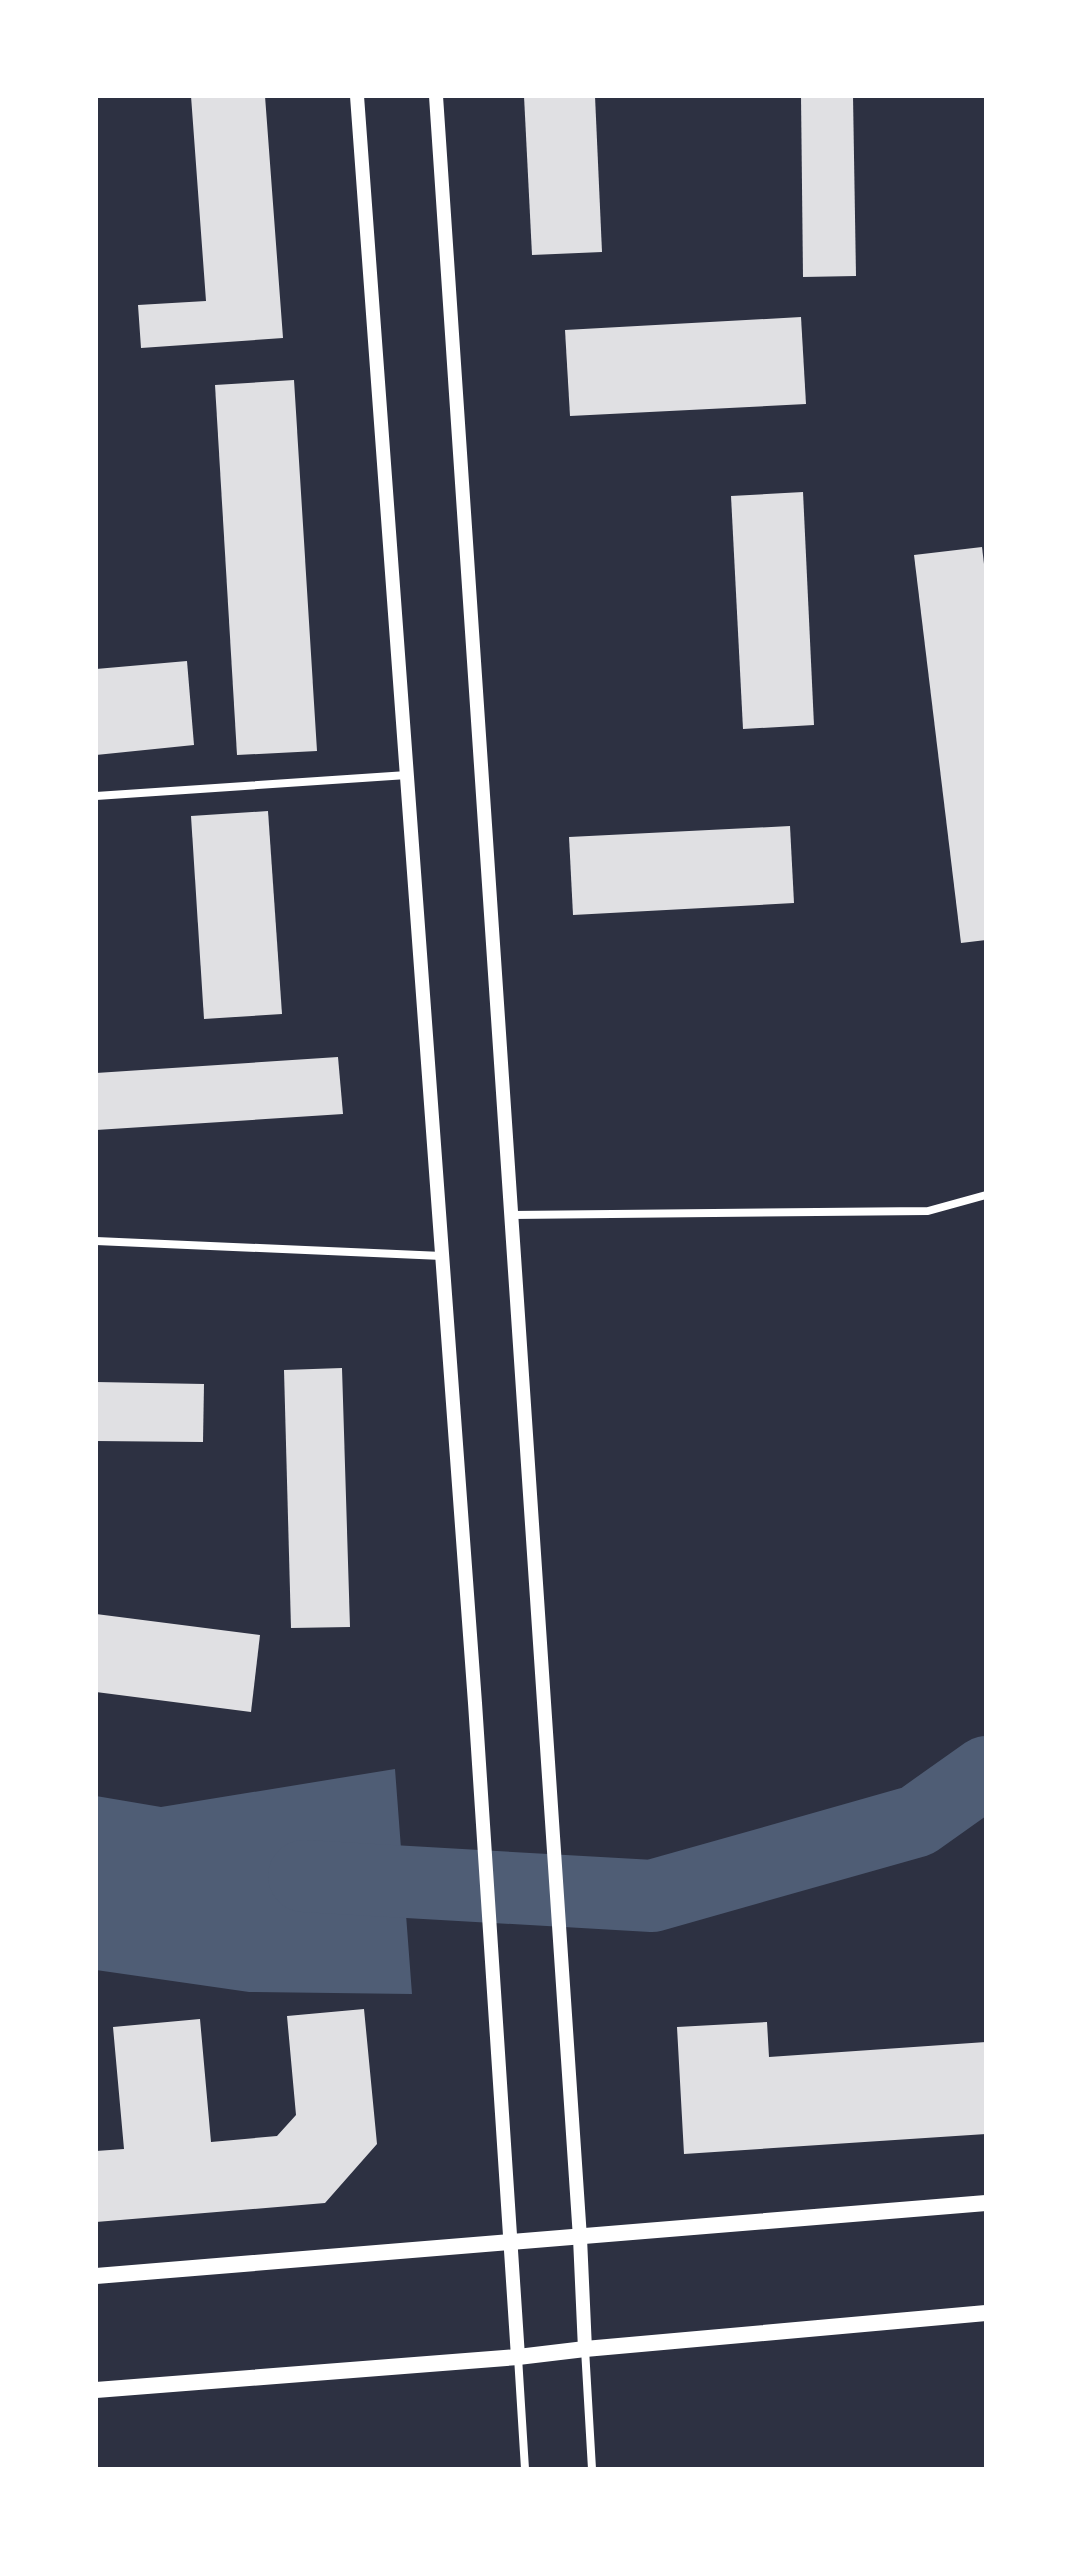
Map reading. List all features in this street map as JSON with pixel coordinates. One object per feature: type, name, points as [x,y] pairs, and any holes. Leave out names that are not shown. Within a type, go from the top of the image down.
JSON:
[{"type":"main road","points":[[96,2276],[986,2203]]},
{"type":"main road","points":[[96,2390],[518,2357],[986,2313]]},
{"type":"street","points":[[357,96],[475,1703],[525,2469]]},
{"type":"street","points":[[436,96],[580,2238],[592,2469]]},
{"type":"street","points":[[96,796],[407,775]]},
{"type":"street","points":[[511,1215],[928,1211],[986,1195]]},
{"type":"street","points":[[96,1241],[442,1256]]},
{"type":"water","points":[[395,1769],[412,1994],[249,1992],[96,1970],[96,1796],[161,1807]]},
{"type":"building","points":[[191,96],[265,96],[283,338],[141,348],[138,305],[206,301]]},
{"type":"building","points":[[524,96],[595,96],[602,252],[532,255]]},
{"type":"building","points":[[801,96],[853,96],[856,276],[803,277]]},
{"type":"building","points":[[801,317],[806,404],[570,416],[565,330]]},
{"type":"building","points":[[294,380],[317,751],[237,755],[215,385]]},
{"type":"building","points":[[803,492],[814,725],[743,729],[731,496]]},
{"type":"building","points":[[982,547],[986,581],[986,940],[961,943],[914,555]]},
{"type":"building","points":[[187,661],[194,745],[96,755],[96,669]]},
{"type":"building","points":[[268,811],[282,1014],[204,1019],[191,816]]},
{"type":"building","points":[[790,826],[794,903],[573,915],[569,837]]},
{"type":"building","points":[[338,1057],[343,1114],[96,1130],[96,1073]]},
{"type":"building","points":[[342,1368],[350,1627],[291,1628],[284,1370]]},
{"type":"building","points":[[96,1382],[204,1384],[203,1442],[96,1441]]},
{"type":"building","points":[[96,1614],[260,1635],[251,1712],[96,1692]]},
{"type":"building","points":[[364,2009],[377,2144],[325,2203],[96,2222],[96,2151],[124,2149],[113,2027],[200,2019],[211,2142],[277,2136],[296,2115],[287,2016]]},
{"type":"building","points":[[767,2022],[769,2057],[986,2042],[986,2134],[684,2154],[677,2027]]},
{"type":"waterway","points":[[304,1876],[652,1896],[917,1821],[986,1772]]}]
